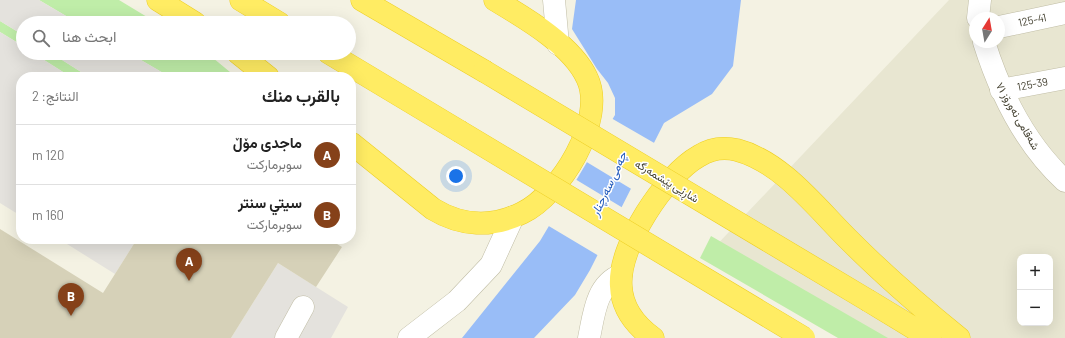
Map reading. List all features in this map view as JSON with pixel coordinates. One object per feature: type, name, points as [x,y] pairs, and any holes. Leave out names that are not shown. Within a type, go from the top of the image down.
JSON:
[{"type":"highway","points":[[158,0],[184,16]]},
{"type":"highway","points":[[241,0],[267,16]]},
{"type":"highway","name":"شاڕێی پێشمەرگە","points":[[362,0],[484,71],[930,338]]},
{"type":"highway","points":[[356,147],[444,216],[459,221],[483,224],[513,217],[532,207],[559,179],[580,145],[591,115],[592,93],[587,77],[578,64],[558,44],[520,15],[495,0]]},
{"type":"highway","points":[[247,60],[262,72]]},
{"type":"highway","points":[[341,60],[804,338]]},
{"type":"highway","points":[[652,338],[631,317],[623,298],[621,275],[629,244],[651,206],[674,177],[688,163],[700,155],[722,149],[736,150],[768,166],[798,188],[892,281],[959,338]]},
{"type":"street","points":[[554,0],[558,44]]},
{"type":"street","points":[[979,12],[980,0]]},
{"type":"street","name":"125-41","points":[[1005,26],[1065,13]]},
{"type":"street","name":"شەقامی نەورۆز ٧١","points":[[986,48],[1001,90],[1021,126],[1060,171]]},
{"type":"street","name":"125-39","points":[[1001,90],[1065,78]]},
{"type":"street","points":[[408,338],[457,301],[491,265],[513,217]]},
{"type":"street","points":[[589,338],[602,289],[610,281],[621,275]]},
{"type":"street","points":[[286,338],[303,307]]},
{"type":"shaded area","points":[[0,0],[39,0],[66,16],[16,16],[16,31],[0,21]]},
{"type":"shaded area","points":[[949,0],[1065,0],[1065,338],[864,338],[709,253]]},
{"type":"shaded area","points":[[0,32],[16,42],[16,60],[44,60],[63,72],[16,72],[16,213],[0,203]]},
{"type":"shaded area","points":[[62,60],[141,60],[161,72],[81,72]]},
{"type":"shaded area","points":[[67,244],[134,244],[115,274]]},
{"type":"shaded area","points":[[278,263],[348,307],[331,338],[231,338]]},
{"type":"green space","points":[[39,0],[119,0],[145,16],[66,16]]},
{"type":"green space","points":[[0,21],[16,31],[16,42],[0,32]]},
{"type":"green space","points":[[44,60],[62,60],[81,72],[63,72]]},
{"type":"green space","points":[[141,60],[215,60],[230,72],[161,72]]},
{"type":"green space","points":[[711,236],[888,338],[838,338],[700,258]]},
{"type":"water","name":"چەمی سەرچنار","points":[[576,0],[741,0],[733,66],[712,94],[664,123],[590,270],[575,295],[534,338],[462,338],[540,241],[615,115],[615,98],[608,83],[597,69],[572,29]]},
{"type":"pier","points":[[611,118],[656,144],[633,190],[585,161]]},
{"type":"pier","points":[[575,179],[623,208],[599,256],[547,225]]},
{"type":"building","points":[[0,229],[16,239],[16,244],[24,244],[103,293],[134,244],[337,244],[342,247],[316,287],[278,263],[231,338],[0,338]]},
{"type":"place","name":"ماجدی مۆڵ","points":[[189,281]]},
{"type":"place","name":"سيتي سنتر","points":[[71,316]]}]
